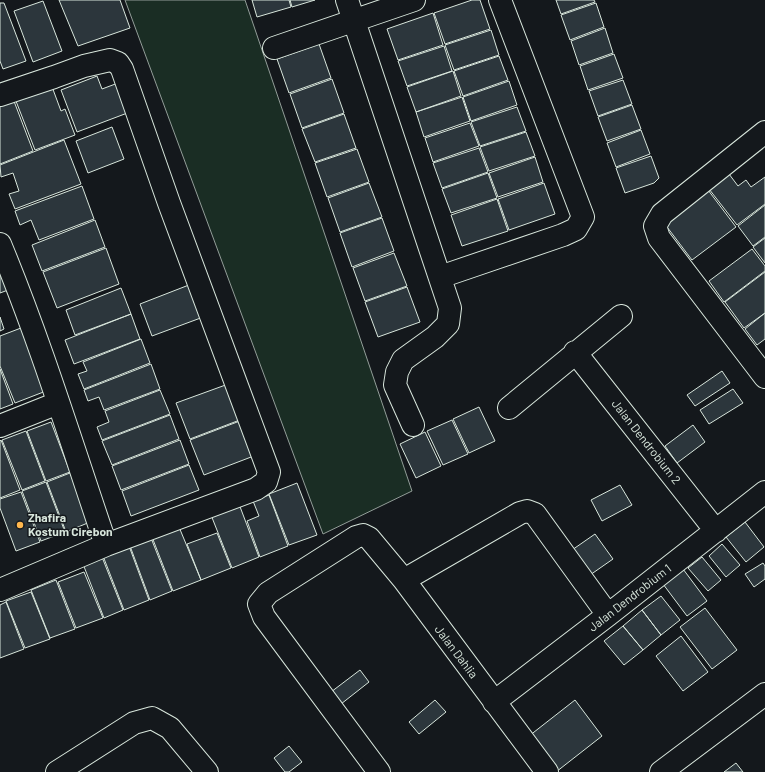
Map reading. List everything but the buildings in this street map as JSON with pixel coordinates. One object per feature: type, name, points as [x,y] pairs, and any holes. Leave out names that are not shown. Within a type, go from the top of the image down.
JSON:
[{"type":"street","points":[[347,0],[450,308],[448,324],[435,337],[403,360],[397,372],[395,385],[413,425]]},
{"type":"street","points":[[274,48],[414,0]]},
{"type":"street","points":[[440,277],[563,235],[576,229],[583,217],[500,0]]},
{"type":"street","points":[[0,95],[54,78],[84,66],[110,60],[118,63],[122,69],[169,203],[269,472],[266,482],[256,489],[106,545],[0,590]]},
{"type":"street","points":[[763,138],[662,214],[655,226],[659,238],[765,378]]},
{"type":"street","points":[[0,244],[58,403],[106,545]]},
{"type":"street","points":[[509,408],[621,316]]},
{"type":"street","name":"Jalan Dendrobium 2","points":[[576,352],[716,531]]},
{"type":"street","points":[[0,426],[58,403]]},
{"type":"street","name":"Jalan Dendrobium 1","points":[[494,702],[765,492]]},
{"type":"street","points":[[404,580],[520,514],[527,512],[535,514],[608,615]]},
{"type":"street","name":"Jalan Dahlia","points":[[379,772],[264,617],[259,604],[268,593],[356,536],[363,535],[369,538],[404,580],[547,772]]},
{"type":"street","points":[[661,772],[765,694]]},
{"type":"street","points":[[57,772],[134,723],[152,718],[170,728],[198,769]]},
{"type":"green space","points":[[125,0],[245,0],[412,491],[323,534]]},
{"type":"place","name":"Zhafira Kostum Cirebon","points":[[20,525]]}]
